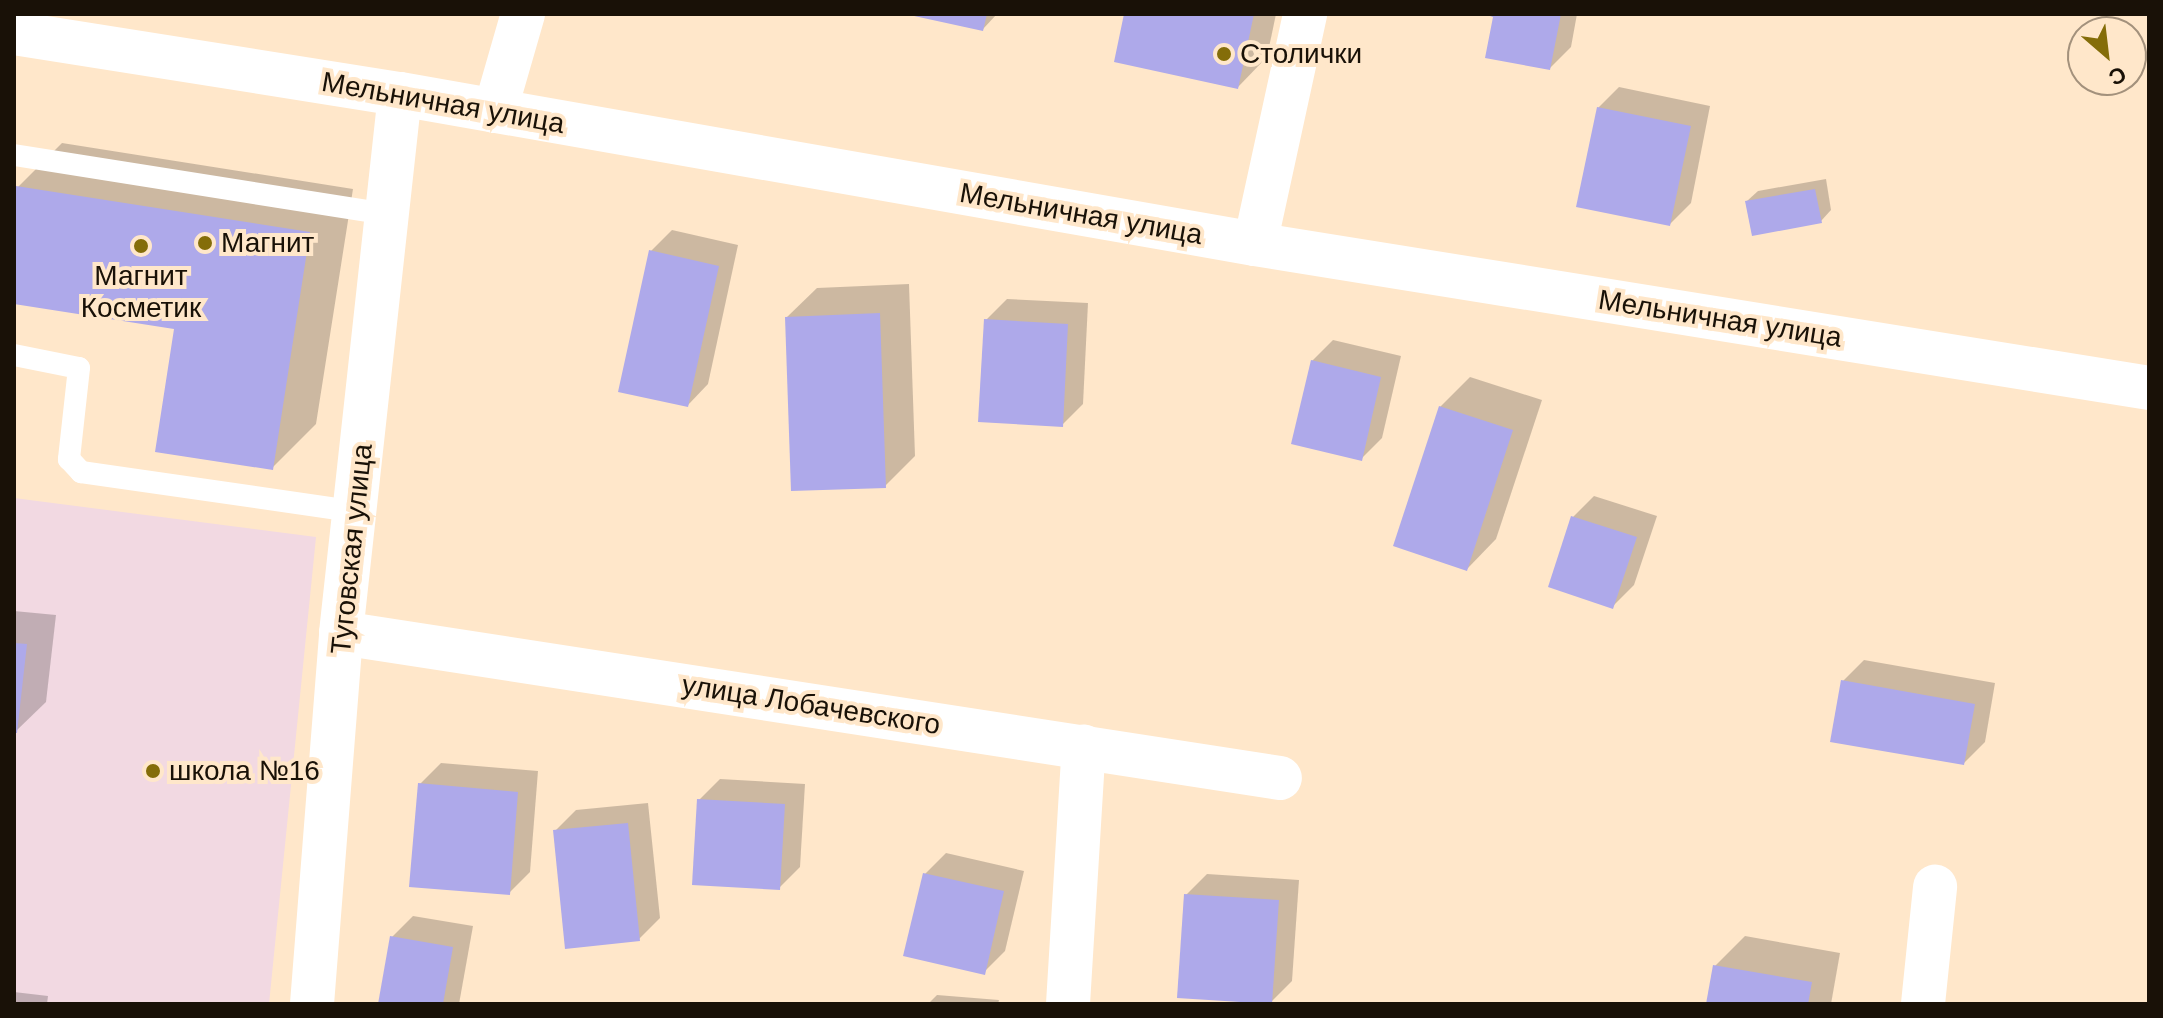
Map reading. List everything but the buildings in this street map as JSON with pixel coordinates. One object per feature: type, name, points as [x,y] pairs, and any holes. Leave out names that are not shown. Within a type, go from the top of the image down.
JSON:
[{"type":"street","points":[[495,111],[523,14]]},
{"type":"street","points":[[1255,244],[1305,14]]},
{"type":"street","name":"Мельничная улица","points":[[14,33],[400,94],[1255,244],[2149,388]]},
{"type":"street","name":"Туговская улица","points":[[312,1004],[341,633],[357,512],[400,94]]},
{"type":"street","name":"улица Лобачевского","points":[[341,633],[1280,778]]},
{"type":"street","points":[[1068,1004],[1084,746]]},
{"type":"street","points":[[1923,1004],[1935,887]]},
{"type":"lane","points":[[14,155],[387,214]]},
{"type":"lane","points":[[14,355],[79,368],[69,459],[81,472],[357,512]]},
{"type":"shaded area","name":"школа №16","points":[[14,498],[316,537],[269,1004],[14,1004]]},
{"type":"place","name":"Столички","points":[[1224,54]]},
{"type":"place","name":"Магнит","points":[[205,243]]},
{"type":"place","name":"Магнит Косметик","points":[[141,246]]},
{"type":"place","name":"школа №16","points":[[153,771]]}]
